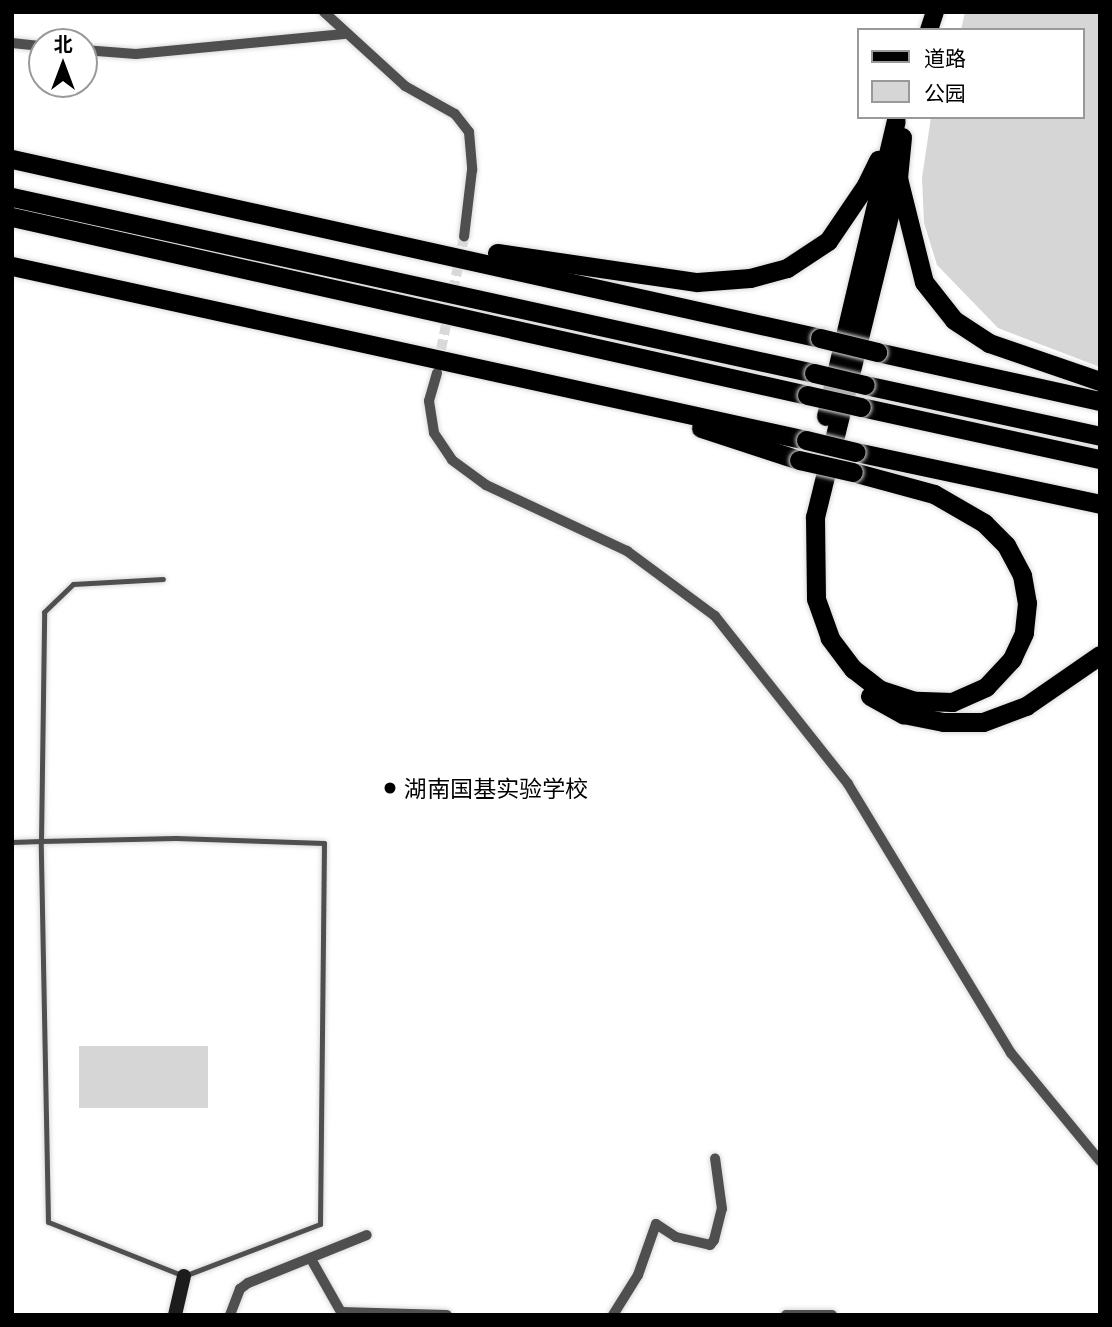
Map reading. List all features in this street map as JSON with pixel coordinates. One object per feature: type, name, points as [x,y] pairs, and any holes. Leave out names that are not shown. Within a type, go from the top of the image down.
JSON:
[{"type":"highway","points":[[594,393],[799,460],[853,472],[934,494],[984,523],[1006,545],[1022,575],[1027,603],[1024,634],[1012,659],[986,687],[952,702],[915,701],[879,689],[853,669],[830,638],[816,599],[815,517],[898,178],[899,119]]},
{"type":"highway","points":[[204,204],[609,272],[697,282],[750,278],[787,268],[828,241],[866,185],[899,119]]},
{"type":"highway","points":[[899,119],[801,520],[804,605],[821,644],[843,674],[868,695],[903,714],[943,722],[983,722],[1026,706],[1100,655]]},
{"type":"highway","points":[[12,159],[204,204],[1100,401]]},
{"type":"highway","points":[[898,178],[924,282],[954,320],[989,343],[1021,357],[1100,381]]},
{"type":"highway","points":[[12,197],[1100,436]]},
{"type":"highway","points":[[12,217],[1100,459]]},
{"type":"highway","points":[[12,266],[1100,504]]},
{"type":"street","points":[[324,12],[344,34],[405,86],[455,114],[469,132],[472,170],[464,237]]},
{"type":"street","points":[[98,51],[136,54],[344,34]]},
{"type":"street","points":[[437,373],[429,401],[434,433],[452,460],[486,485],[627,551],[715,616],[848,784],[1011,1054],[1100,1161]]},
{"type":"street","points":[[613,1315],[638,1275],[656,1224],[676,1237],[710,1245],[715,1240],[722,1209],[715,1158]]},
{"type":"street","points":[[230,1315],[240,1289],[248,1283],[367,1235]]},
{"type":"street","points":[[311,1259],[341,1312],[447,1315]]},
{"type":"street","points":[[175,1315],[184,1276]]},
{"type":"street","points":[[786,1315],[832,1315]]},
{"type":"lane","points":[[12,842],[41,841],[176,838],[324,843],[320,1224],[184,1276],[48,1222],[41,841],[44,612],[73,584],[163,579]]},
{"type":"green space","points":[[965,12],[1100,12],[1100,367],[998,328],[937,265],[924,223],[922,178],[931,119],[1084,119],[1084,28],[961,28]]},
{"type":"green space","points":[[79,1046],[208,1046],[208,1108],[79,1108]]},
{"type":"tunnel","points":[[438,364],[464,237]]},
{"type":"place","name":"湖南国基实验学校","points":[[390,788]]}]
